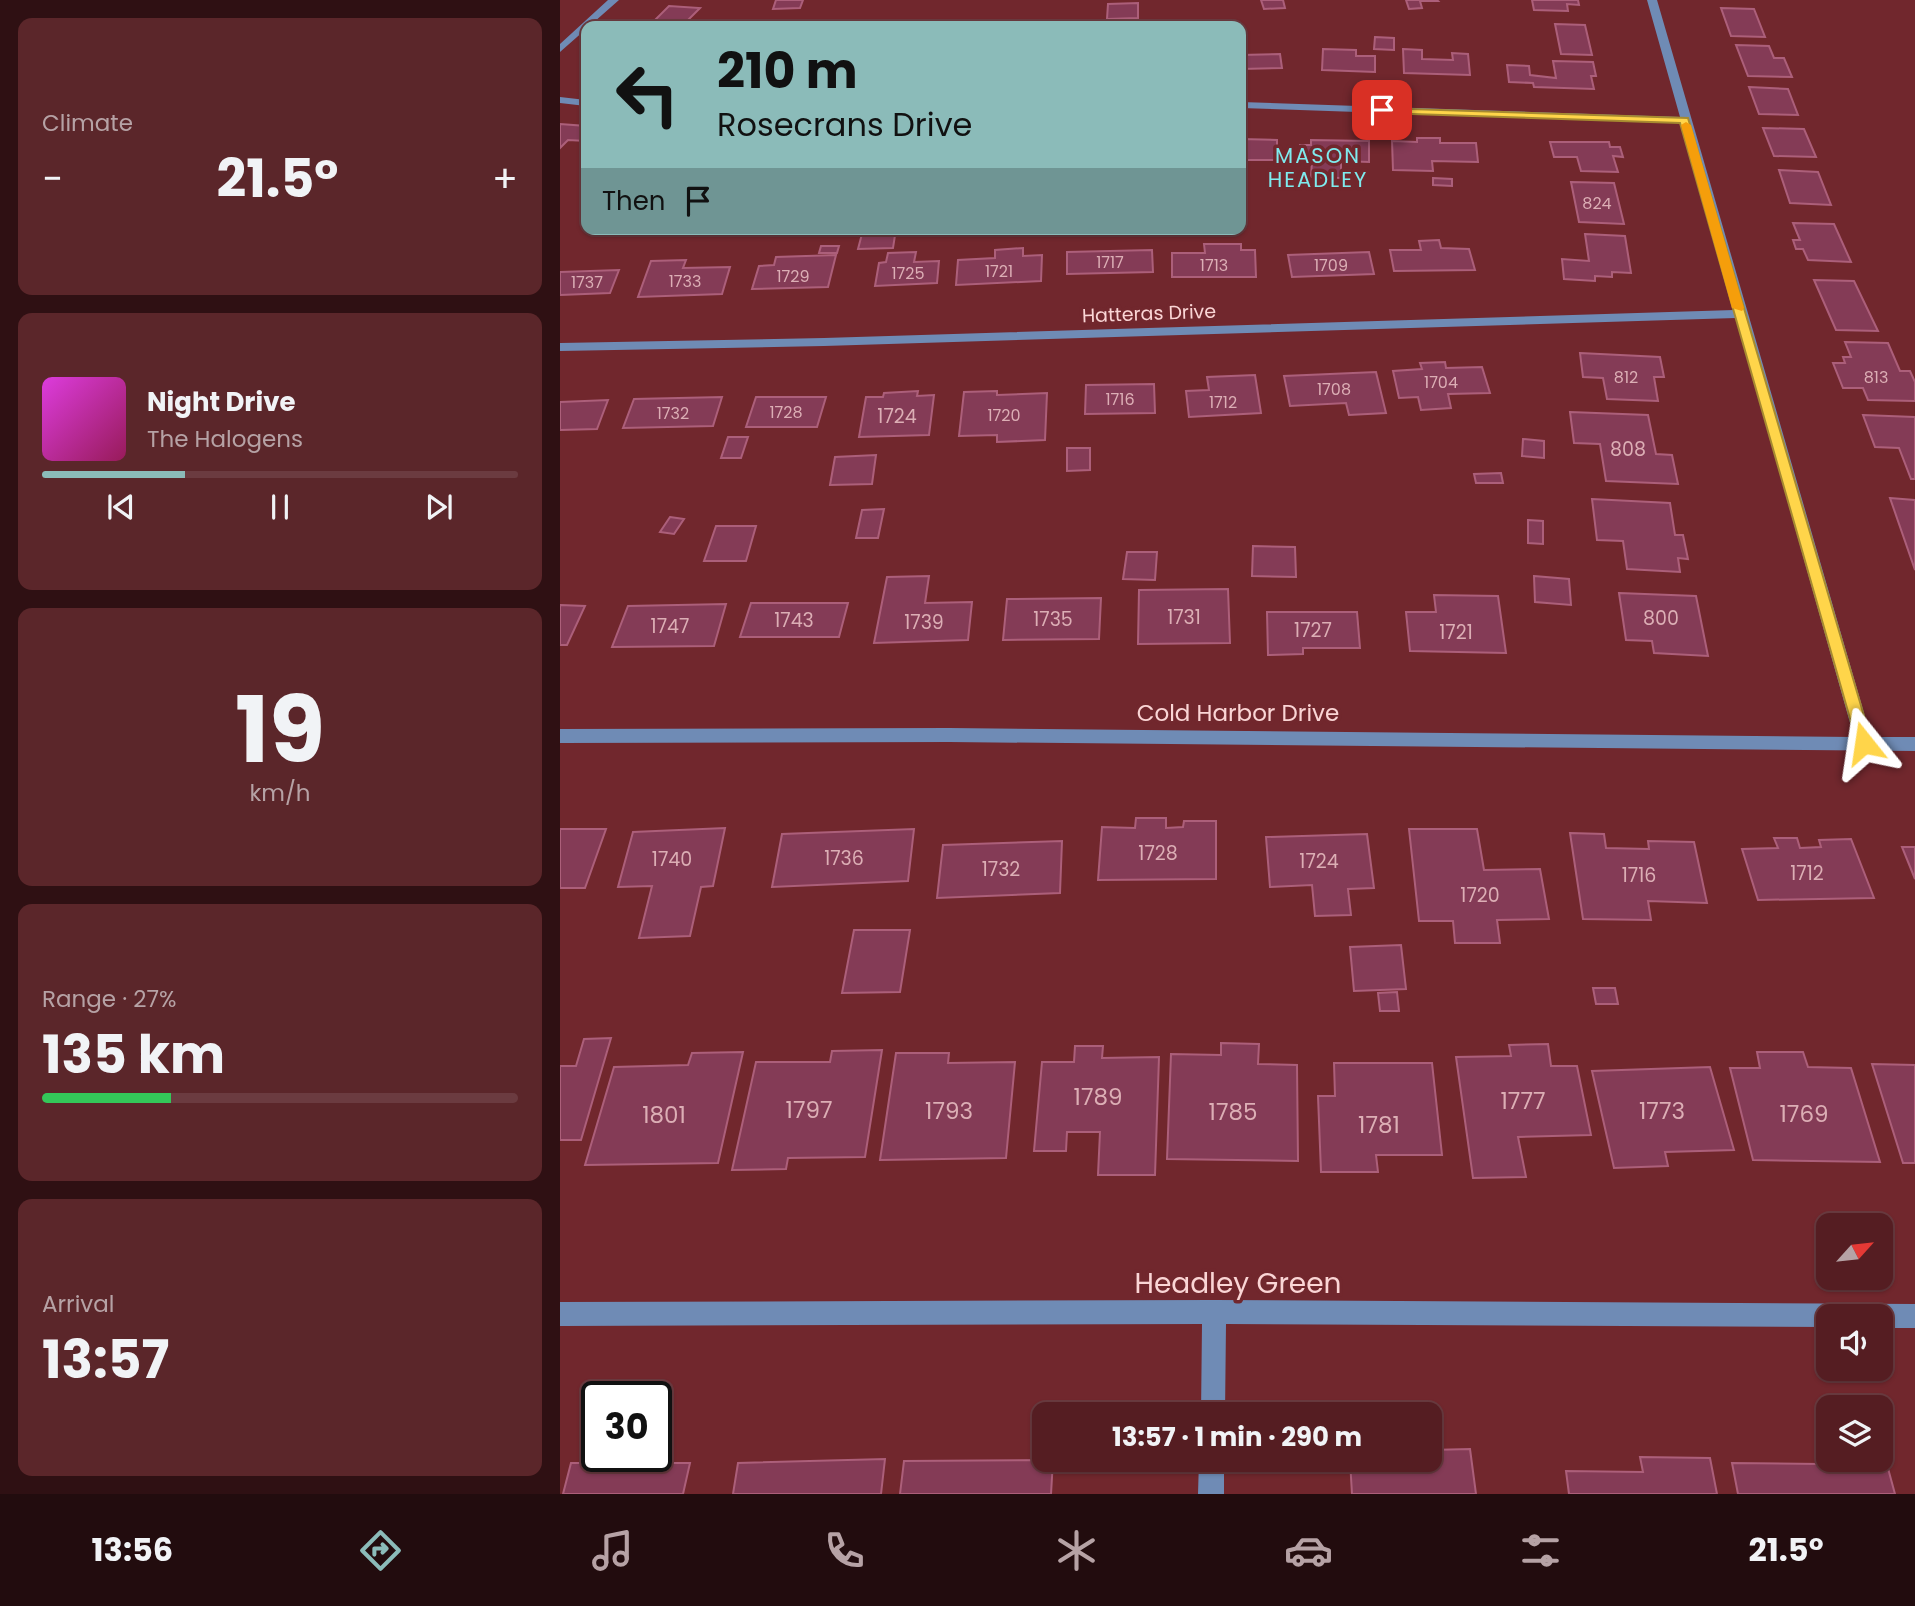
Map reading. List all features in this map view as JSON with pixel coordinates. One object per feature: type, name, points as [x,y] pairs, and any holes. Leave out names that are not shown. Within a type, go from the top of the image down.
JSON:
[{"type":"street","points":[[591,21],[614,0]]},
{"type":"street","points":[[1652,0],[1684,120],[1864,743]]},
{"type":"street","points":[[560,49],[581,30]]},
{"type":"street","points":[[560,100],[581,102]]},
{"type":"street","points":[[1246,105],[1684,120]]},
{"type":"street","name":"Hatteras Drive","points":[[560,347],[824,342],[1740,314]]},
{"type":"street","name":"Cold Harbor Drive","points":[[560,736],[949,735],[1915,744]]},
{"type":"street","points":[[1213,1402],[1214,1312]]},
{"type":"street","name":"Headley Green","points":[[560,1314],[1214,1312],[1915,1316]]},
{"type":"street","points":[[1211,1494],[1212,1472]]},
{"type":"building","points":[[776,0],[803,0],[800,8],[773,9]]},
{"type":"building","points":[[1261,0],[1283,0],[1285,8],[1264,9]]},
{"type":"building","points":[[1406,0],[1438,1],[1420,1],[1422,8],[1409,9]]},
{"type":"building","points":[[1532,0],[1578,0],[1579,5],[1567,4],[1568,11],[1534,10]]},
{"type":"building","points":[[1138,3],[1138,18],[1107,19],[1108,4]]},
{"type":"building","points":[[669,6],[700,8],[687,21],[654,21]]},
{"type":"building","points":[[1721,8],[1754,9],[1765,37],[1731,36]]},
{"type":"building","points":[[1555,24],[1585,25],[1592,55],[1561,54]]},
{"type":"building","points":[[1375,37],[1394,38],[1394,50],[1374,49]]},
{"type":"building","points":[[1736,45],[1769,46],[1774,58],[1784,58],[1792,77],[1748,76]]},
{"type":"building","points":[[1323,49],[1356,50],[1356,56],[1375,56],[1375,72],[1322,70]]},
{"type":"building","points":[[1403,49],[1422,50],[1422,59],[1453,60],[1452,53],[1468,54],[1470,75],[1404,73]]},
{"type":"building","points":[[1280,54],[1282,68],[1246,69],[1246,55]]},
{"type":"building","points":[[1553,61],[1593,62],[1596,76],[1591,76],[1594,89],[1534,87],[1533,83],[1509,82],[1507,65],[1529,66],[1530,75],[1556,78]]},
{"type":"building","points":[[1749,87],[1788,89],[1798,115],[1759,114]]},
{"type":"building","points":[[560,124],[581,126],[581,141],[568,140],[560,148]]},
{"type":"building","points":[[1763,128],[1804,129],[1816,157],[1774,156]]},
{"type":"building","points":[[1417,138],[1440,138],[1440,143],[1476,143],[1478,162],[1432,161],[1433,171],[1393,170],[1392,141],[1417,142]]},
{"type":"building","points":[[1246,139],[1277,140],[1277,160],[1246,160]]},
{"type":"building","points":[[1311,140],[1369,141],[1369,162],[1341,161],[1341,178],[1311,177],[1312,160],[1299,160],[1300,145],[1311,145]]},
{"type":"building","points":[[1550,142],[1609,142],[1610,147],[1620,147],[1623,157],[1613,156],[1618,172],[1581,171],[1577,157],[1554,157]]},
{"type":"building","points":[[1779,170],[1818,172],[1831,205],[1790,203]]},
{"type":"building","points":[[1433,178],[1452,179],[1452,186],[1433,185]]},
{"type":"building","points":[[1571,182],[1614,183],[1624,224],[1579,222]]},
{"type":"building","points":[[1793,223],[1834,224],[1851,262],[1808,260],[1803,249],[1796,249],[1793,240],[1800,240]]},
{"type":"building","points":[[1585,234],[1625,236],[1631,273],[1612,272],[1612,277],[1595,276],[1595,281],[1564,279],[1562,259],[1589,261]]},
{"type":"building","points":[[862,235],[895,235],[893,248],[858,249]]},
{"type":"building","points":[[1439,240],[1441,248],[1469,249],[1475,270],[1394,271],[1390,250],[1421,250],[1419,241]]},
{"type":"building","points":[[1204,244],[1241,244],[1241,250],[1255,250],[1256,277],[1172,277],[1172,253],[1205,253]]},
{"type":"building","points":[[821,246],[839,246],[837,253],[819,253]]},
{"type":"building","points":[[1023,248],[1023,256],[1042,255],[1041,281],[956,285],[958,260],[995,258],[995,250]]},
{"type":"building","points":[[1152,250],[1153,272],[1067,274],[1067,252]]},
{"type":"building","points":[[916,252],[914,262],[939,261],[937,283],[875,286],[879,263],[886,262],[888,253]]},
{"type":"building","points":[[1369,252],[1374,274],[1292,277],[1288,255]]},
{"type":"building","points":[[836,255],[828,287],[752,289],[759,266],[774,265],[776,257]]},
{"type":"building","points":[[686,260],[683,268],[730,267],[722,294],[638,297],[651,261]]},
{"type":"building","points":[[619,270],[610,293],[560,295],[560,272]]},
{"type":"building","points":[[1814,280],[1854,281],[1878,331],[1836,330]]},
{"type":"building","points":[[1845,342],[1888,343],[1900,371],[1910,371],[1915,382],[1915,401],[1868,400],[1863,388],[1843,388],[1833,363],[1845,363],[1843,357],[1851,357]]},
{"type":"building","points":[[1580,353],[1660,357],[1664,377],[1654,377],[1658,401],[1607,399],[1603,378],[1583,377]]},
{"type":"building","points":[[1445,362],[1446,368],[1482,367],[1490,393],[1448,394],[1451,408],[1421,410],[1418,397],[1399,398],[1393,371],[1422,369],[1420,363]]},
{"type":"building","points":[[1376,372],[1386,413],[1349,415],[1346,403],[1290,406],[1284,376]]},
{"type":"building","points":[[1255,375],[1261,413],[1189,417],[1186,391],[1209,390],[1207,377]]},
{"type":"building","points":[[1154,384],[1155,413],[1085,414],[1086,385]]},
{"type":"building","points":[[918,391],[917,396],[934,395],[929,435],[859,437],[866,397]]},
{"type":"building","points":[[997,391],[997,395],[1047,393],[1045,440],[997,442],[997,435],[959,436],[964,392]]},
{"type":"building","points":[[722,397],[713,426],[623,428],[634,399]]},
{"type":"building","points":[[756,397],[826,397],[817,427],[746,427]]},
{"type":"building","points":[[608,400],[597,429],[560,430],[560,402]]},
{"type":"building","points":[[1570,412],[1648,415],[1656,454],[1672,455],[1678,484],[1606,481],[1600,444],[1574,443]]},
{"type":"building","points":[[1863,415],[1915,417],[1915,479],[1911,479],[1899,448],[1875,447]]},
{"type":"building","points":[[728,437],[748,437],[741,458],[721,458]]},
{"type":"building","points":[[1523,439],[1544,441],[1544,458],[1522,456]]},
{"type":"building","points":[[1067,448],[1090,448],[1090,470],[1067,471]]},
{"type":"building","points":[[876,455],[872,484],[830,485],[835,457]]},
{"type":"building","points":[[1501,473],[1503,483],[1476,483],[1474,474]]},
{"type":"building","points":[[1890,498],[1915,500],[1915,570]]},
{"type":"building","points":[[1592,499],[1670,503],[1675,535],[1683,535],[1688,559],[1678,558],[1680,572],[1627,569],[1623,541],[1597,540]]},
{"type":"building","points":[[884,509],[878,538],[856,538],[862,510]]},
{"type":"building","points":[[670,517],[684,519],[674,534],[660,532]]},
{"type":"building","points":[[1528,520],[1543,521],[1543,544],[1528,543]]},
{"type":"building","points":[[716,526],[756,526],[746,561],[704,561]]},
{"type":"building","points":[[1253,546],[1295,547],[1296,577],[1252,576]]},
{"type":"building","points":[[1127,552],[1157,552],[1155,580],[1123,579]]},
{"type":"building","points":[[929,576],[925,603],[972,602],[968,640],[874,643],[887,577]]},
{"type":"building","points":[[1534,576],[1569,579],[1571,605],[1535,602]]},
{"type":"building","points":[[1228,589],[1230,643],[1138,644],[1139,590]]},
{"type":"building","points":[[1619,593],[1696,596],[1708,656],[1654,653],[1652,641],[1626,640]]},
{"type":"building","points":[[1434,595],[1498,596],[1506,653],[1410,651],[1406,612],[1436,612]]},
{"type":"building","points":[[1101,598],[1099,639],[1003,640],[1007,599]]},
{"type":"building","points":[[751,603],[848,603],[839,637],[740,637]]},
{"type":"building","points":[[726,604],[714,646],[612,647],[628,606]]},
{"type":"building","points":[[560,605],[585,606],[567,645],[560,645]]},
{"type":"building","points":[[1267,612],[1357,612],[1360,648],[1303,648],[1303,654],[1268,655]]},
{"type":"building","points":[[1136,818],[1166,818],[1166,828],[1183,827],[1184,821],[1216,821],[1216,879],[1098,880],[1102,827],[1135,828]]},
{"type":"building","points":[[725,828],[713,886],[701,887],[690,936],[639,938],[652,886],[618,887],[633,832]]},
{"type":"building","points":[[560,829],[606,829],[585,888],[560,888]]},
{"type":"building","points":[[914,829],[908,881],[772,887],[782,834]]},
{"type":"building","points":[[1409,829],[1477,829],[1484,870],[1540,869],[1549,919],[1497,920],[1500,943],[1455,943],[1453,921],[1419,921]]},
{"type":"building","points":[[1570,833],[1604,834],[1606,848],[1649,849],[1648,841],[1694,842],[1707,903],[1648,901],[1651,920],[1583,919]]},
{"type":"building","points":[[1367,834],[1374,888],[1348,889],[1351,915],[1315,916],[1312,885],[1270,887],[1266,837]]},
{"type":"building","points":[[1774,838],[1797,838],[1800,848],[1821,847],[1819,840],[1851,839],[1874,898],[1758,900],[1742,849],[1778,848]]},
{"type":"building","points":[[1062,841],[1060,893],[937,898],[943,845]]},
{"type":"building","points":[[1902,847],[1915,847],[1915,879]]},
{"type":"building","points":[[854,930],[910,930],[900,992],[842,993]]},
{"type":"building","points":[[1401,945],[1406,989],[1354,991],[1350,947]]},
{"type":"building","points":[[1593,988],[1615,988],[1618,1004],[1596,1004]]},
{"type":"building","points":[[1397,992],[1399,1011],[1380,1011],[1378,993]]},
{"type":"building","points":[[611,1038],[581,1140],[560,1140],[560,1066],[576,1066],[584,1039]]},
{"type":"building","points":[[1221,1043],[1259,1044],[1258,1064],[1297,1065],[1298,1161],[1167,1159],[1171,1054],[1221,1055]]},
{"type":"building","points":[[1548,1044],[1551,1066],[1577,1066],[1591,1135],[1518,1137],[1526,1177],[1473,1178],[1456,1057],[1511,1056],[1509,1045]]},
{"type":"building","points":[[1075,1046],[1103,1046],[1102,1058],[1159,1057],[1155,1175],[1098,1175],[1100,1132],[1067,1132],[1066,1151],[1034,1151],[1042,1062],[1074,1062]]},
{"type":"building","points":[[882,1050],[865,1157],[788,1158],[786,1169],[732,1170],[756,1062],[830,1062],[832,1051]]},
{"type":"building","points":[[743,1052],[718,1163],[585,1165],[614,1067],[688,1065],[692,1053]]},
{"type":"building","points":[[1757,1052],[1803,1052],[1808,1067],[1851,1068],[1880,1162],[1753,1160],[1730,1068],[1760,1068]]},
{"type":"building","points":[[896,1053],[949,1053],[948,1063],[1015,1062],[1006,1158],[880,1160]]},
{"type":"building","points":[[1334,1063],[1432,1063],[1442,1155],[1376,1155],[1378,1172],[1321,1172],[1318,1096],[1335,1096]]},
{"type":"building","points":[[1872,1064],[1915,1065],[1915,1163],[1903,1163]]},
{"type":"building","points":[[1710,1067],[1734,1150],[1665,1152],[1668,1166],[1614,1168],[1592,1071]]},
{"type":"building","points":[[1470,1449],[1476,1494],[1352,1494],[1351,1472],[1442,1472],[1442,1450]]},
{"type":"building","points":[[1640,1457],[1710,1458],[1717,1494],[1569,1494],[1566,1471],[1643,1472]]},
{"type":"building","points":[[885,1459],[881,1494],[733,1494],[738,1463]]},
{"type":"building","points":[[1032,1460],[1032,1472],[1052,1472],[1051,1494],[900,1494],[904,1461]]},
{"type":"building","points":[[571,1463],[581,1463],[581,1472],[672,1472],[672,1463],[690,1463],[683,1494],[563,1494]]},
{"type":"building","points":[[1732,1463],[1816,1464],[1816,1472],[1889,1472],[1895,1494],[1738,1494]]},
{"type":"slow traffic","points":[[1686,125],[1738,308]]},
{"type":"district","name":"MASON HEADLEY","points":[[1318,168]]},
{"type":"route","points":[[1382,110],[1684,120],[1864,743]]}]
